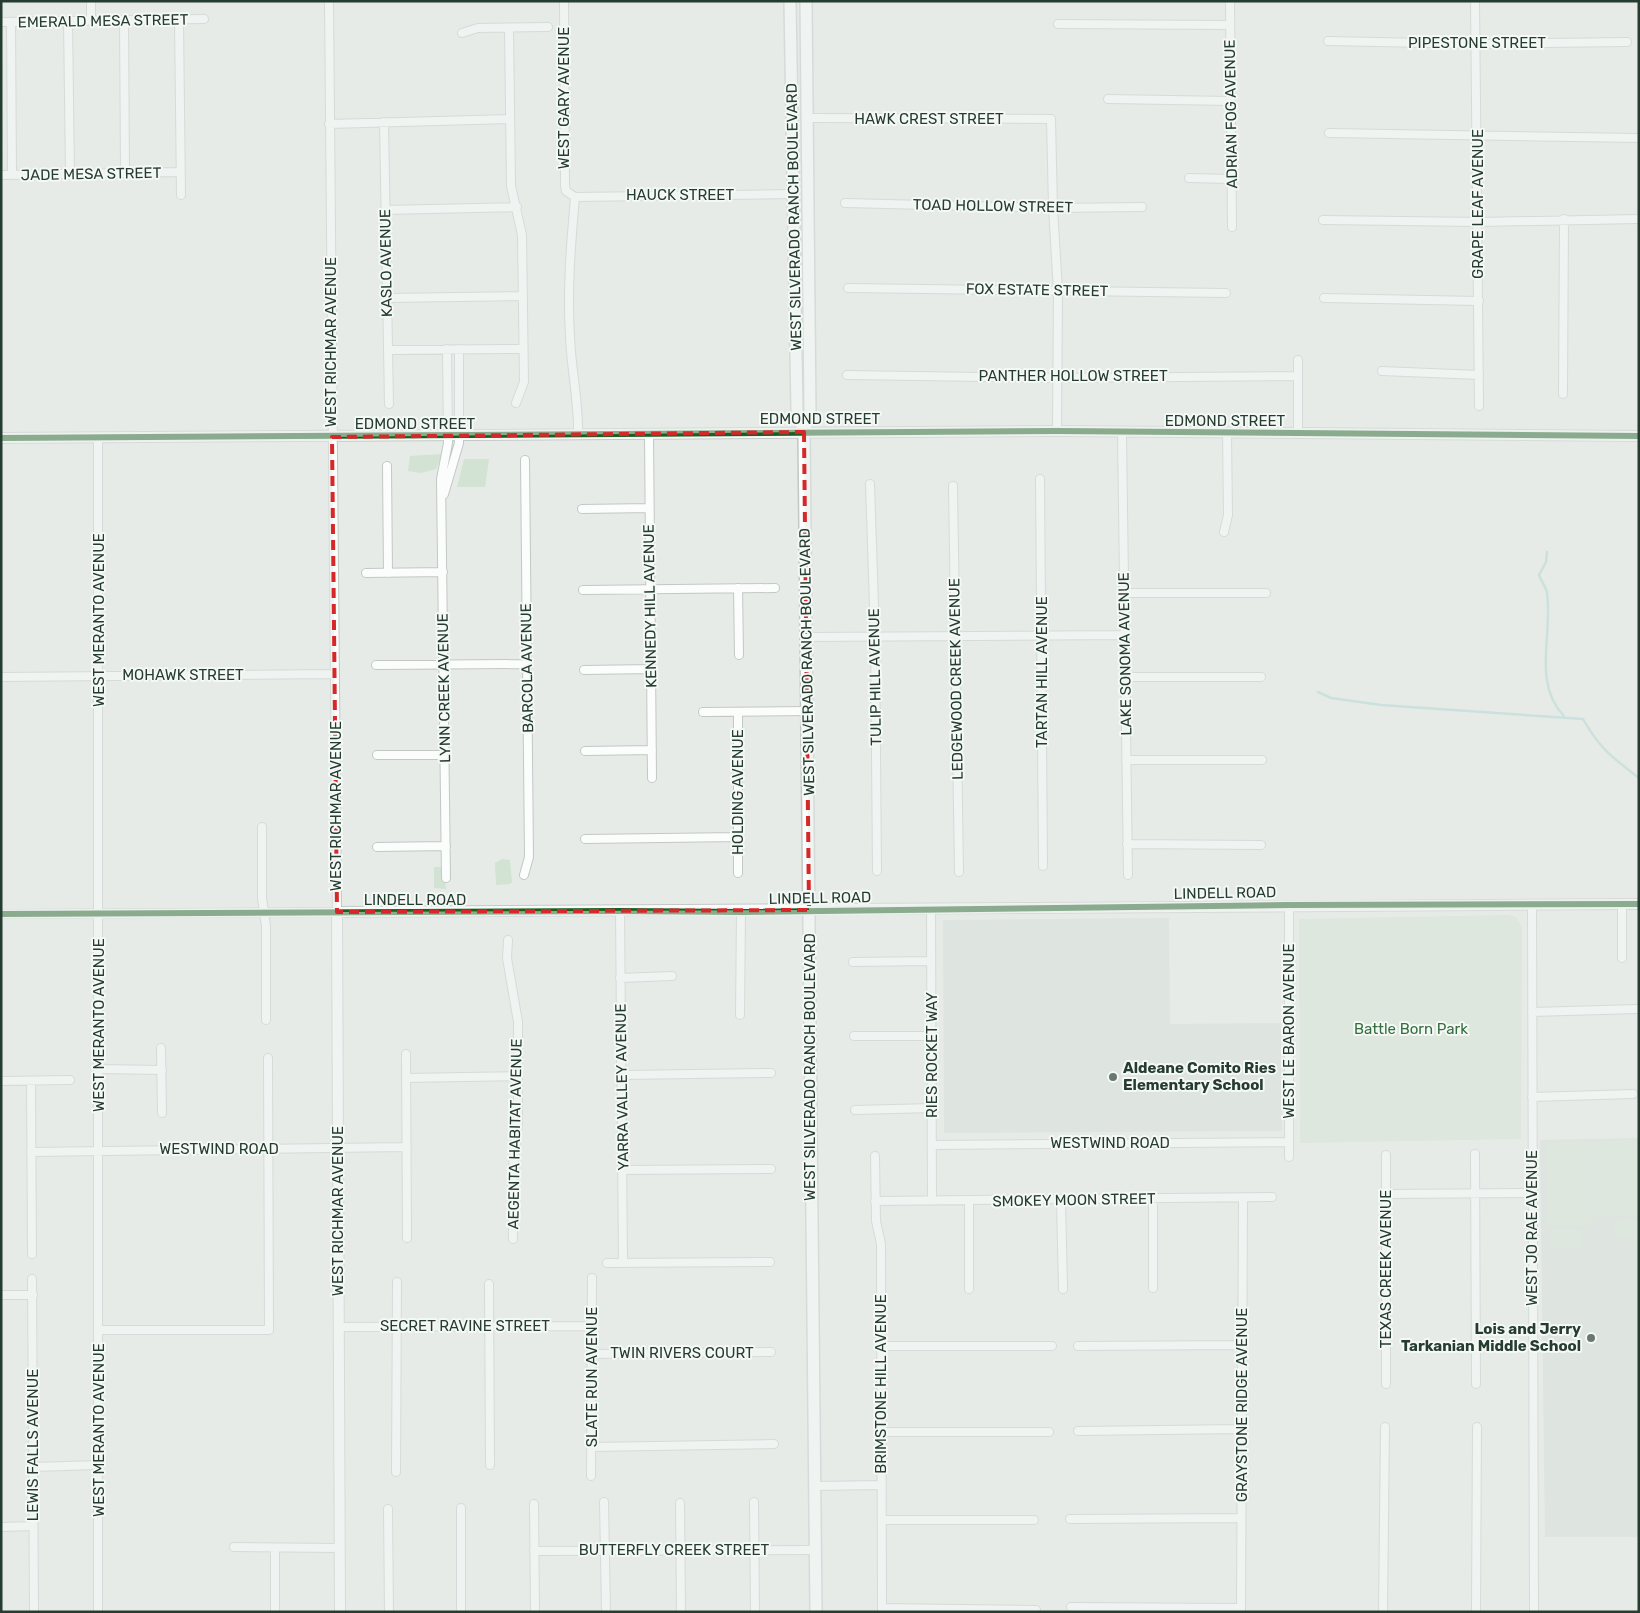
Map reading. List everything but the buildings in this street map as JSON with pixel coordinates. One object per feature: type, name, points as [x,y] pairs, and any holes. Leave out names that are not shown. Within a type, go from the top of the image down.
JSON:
[{"type":"main road","name":"WEST SILVERADO RANCH BOULEVARD","points":[[790,1],[797,411],[804,432],[816,1612]]},
{"type":"main road","name":"WEST SILVERADO RANCH BOULEVARD","points":[[804,432],[810,413],[806,1]]},
{"type":"street","points":[[91,1],[91,21]]},
{"type":"street","name":"WEST RICHMAR AVENUE","points":[[329,1],[337,912],[340,1612]]},
{"type":"street","name":"WEST GARY AVENUE","points":[[564,1],[565,186],[571,195],[570,336],[579,412],[578,436]]},
{"type":"street","name":"ADRIAN FOG AVENUE","points":[[1230,1],[1232,227]]},
{"type":"street","name":"GRAPE LEAF AVENUE","points":[[1476,1],[1480,406]]},
{"type":"street","name":"EMERALD MESA STREET","points":[[1,22],[204,19]]},
{"type":"street","points":[[124,20],[125,173]]},
{"type":"street","points":[[179,20],[180,195]]},
{"type":"street","points":[[11,22],[12,175]]},
{"type":"street","points":[[68,22],[70,174]]},
{"type":"street","points":[[1058,24],[1230,25]]},
{"type":"street","points":[[462,33],[478,28],[548,27]]},
{"type":"street","points":[[509,28],[511,186],[522,236],[524,382],[516,403]]},
{"type":"street","name":"PIPESTONE STREET","points":[[1328,41],[1475,44],[1627,42]]},
{"type":"street","points":[[1108,99],[1230,101]]},
{"type":"street","name":"HAWK CREST STREET","points":[[807,118],[1051,119],[1053,208]]},
{"type":"street","points":[[329,124],[510,119]]},
{"type":"street","name":"KASLO AVENUE","points":[[384,122],[389,404]]},
{"type":"street","points":[[1329,132],[1639,138]]},
{"type":"street","name":"JADE MESA STREET","points":[[1,175],[180,172]]},
{"type":"street","points":[[1188,178],[1232,178]]},
{"type":"street","name":"HAUCK STREET","points":[[571,195],[793,194]]},
{"type":"street","name":"TOAD HOLLOW STREET","points":[[845,203],[1053,208],[1142,207]]},
{"type":"street","points":[[385,210],[517,207]]},
{"type":"street","points":[[1053,208],[1058,291],[1057,431]]},
{"type":"street","points":[[1563,394],[1564,219]]},
{"type":"street","points":[[1324,220],[1478,222],[1639,219]]},
{"type":"street","name":"FOX ESTATE STREET","points":[[848,288],[1226,292]]},
{"type":"street","points":[[387,298],[523,296]]},
{"type":"street","points":[[1324,298],[1479,301]]},
{"type":"street","name":"LYNN CREEK AVENUE","points":[[446,878],[441,473],[448,436],[447,349]]},
{"type":"street","name":"LYNN CREEK AVENUE","points":[[442,498],[456,457],[460,436],[459,349]]},
{"type":"street","points":[[388,350],[523,349]]},
{"type":"street","points":[[1298,360],[1298,434]]},
{"type":"street","points":[[1382,372],[1479,375]]},
{"type":"street","name":"PANTHER HOLLOW STREET","points":[[847,375],[1057,378],[1298,376]]},
{"type":"street","name":"EDMOND STREET","points":[[1,438],[578,436],[804,432],[1057,431],[1639,436]]},
{"type":"street","name":"LAKE SONOMA AVENUE","points":[[1122,433],[1128,875]]},
{"type":"street","points":[[1224,532],[1228,515],[1227,433]]},
{"type":"street","name":"KENNEDY HILL AVENUE","points":[[649,434],[652,778]]},
{"type":"street","name":"WEST MERANTO AVENUE","points":[[98,438],[100,913],[98,1612]]},
{"type":"street","name":"BARCOLA AVENUE","points":[[524,875],[528,857],[525,460]]},
{"type":"street","points":[[387,466],[388,573]]},
{"type":"street","name":"TARTAN HILL AVENUE","points":[[1040,479],[1043,635],[1043,866]]},
{"type":"street","name":"TULIP HILL AVENUE","points":[[870,484],[875,636],[877,871]]},
{"type":"street","name":"LEDGEWOOD CREEK AVENUE","points":[[953,486],[959,872]]},
{"type":"street","points":[[582,509],[649,508]]},
{"type":"street","points":[[366,573],[443,572]]},
{"type":"street","points":[[738,588],[739,656]]},
{"type":"street","points":[[583,590],[775,588]]},
{"type":"street","points":[[1124,594],[1266,594]]},
{"type":"street","points":[[807,637],[1124,635]]},
{"type":"street","points":[[376,665],[527,664]]},
{"type":"street","points":[[584,670],[651,669]]},
{"type":"street","name":"MOHAWK STREET","points":[[1,677],[335,674]]},
{"type":"street","points":[[1125,678],[1261,677]]},
{"type":"street","points":[[703,712],[808,711]]},
{"type":"street","name":"HOLDING AVENUE","points":[[738,712],[738,873]]},
{"type":"street","points":[[585,751],[652,750]]},
{"type":"street","points":[[378,755],[445,754]]},
{"type":"street","points":[[1126,760],[1262,760]]},
{"type":"street","points":[[262,827],[266,1020]]},
{"type":"street","points":[[584,839],[738,837]]},
{"type":"street","points":[[1127,844],[1261,845]]},
{"type":"street","points":[[377,847],[446,846]]},
{"type":"street","points":[[1622,904],[1622,958]]},
{"type":"street","name":"LINDELL ROAD","points":[[1,914],[740,912],[1289,905],[1639,904]]},
{"type":"street","name":"WEST LE BARON AVENUE","points":[[1289,905],[1289,1157]]},
{"type":"street","name":"WEST JO RAE AVENUE","points":[[1532,905],[1534,1612]]},
{"type":"street","name":"RIES ROCKET WAY","points":[[931,909],[932,1201]]},
{"type":"street","name":"YARRA VALLEY AVENUE","points":[[620,911],[623,1263]]},
{"type":"street","points":[[740,912],[740,1015]]},
{"type":"street","name":"AEGENTA HABITAT AVENUE","points":[[508,940],[507,958],[518,1022],[518,1123],[512,1175],[512,1239]]},
{"type":"street","points":[[853,962],[931,961]]},
{"type":"street","points":[[620,978],[672,976]]},
{"type":"street","points":[[1532,1012],[1637,1009]]},
{"type":"street","points":[[854,1036],[931,1036]]},
{"type":"street","points":[[161,1048],[162,1113]]},
{"type":"street","points":[[406,1054],[407,1238]]},
{"type":"street","points":[[100,1330],[269,1330],[268,1058]]},
{"type":"street","points":[[99,1069],[162,1070]]},
{"type":"street","points":[[622,1075],[770,1073]]},
{"type":"street","points":[[406,1078],[518,1076]]},
{"type":"street","points":[[1,1081],[70,1080]]},
{"type":"street","points":[[31,1081],[32,1254]]},
{"type":"street","points":[[1532,1097],[1633,1094]]},
{"type":"street","points":[[855,1110],[932,1108]]},
{"type":"street","name":"WESTWIND ROAD","points":[[932,1145],[1289,1142]]},
{"type":"street","name":"WESTWIND ROAD","points":[[31,1152],[407,1148]]},
{"type":"street","points":[[1475,1154],[1476,1384]]},
{"type":"street","name":"TEXAS CREEK AVENUE","points":[[1386,1155],[1386,1384]]},
{"type":"street","name":"BRIMSTONE HILL AVENUE","points":[[875,1156],[875,1201],[880,1244],[882,1610]]},
{"type":"street","points":[[622,1170],[772,1169]]},
{"type":"street","points":[[1386,1194],[1532,1193]]},
{"type":"street","name":"SMOKEY MOON STREET","points":[[875,1201],[1272,1197]]},
{"type":"street","name":"GRAYSTONE RIDGE AVENUE","points":[[1241,1610],[1243,1429],[1242,1198]]},
{"type":"street","points":[[1153,1199],[1153,1288]]},
{"type":"street","points":[[1062,1200],[1063,1290]]},
{"type":"street","points":[[969,1201],[969,1289]]},
{"type":"street","points":[[607,1263],[770,1262]]},
{"type":"street","name":"SLATE RUN AVENUE","points":[[592,1278],[592,1476]]},
{"type":"street","name":"LEWIS FALLS AVENUE","points":[[32,1280],[34,1610]]},
{"type":"street","points":[[396,1472],[397,1282]]},
{"type":"street","points":[[488,1284],[490,1326],[490,1465]]},
{"type":"street","points":[[1,1296],[32,1295]]},
{"type":"street","name":"SECRET RAVINE STREET","points":[[339,1328],[592,1326]]},
{"type":"street","points":[[1078,1346],[1243,1345]]},
{"type":"street","points":[[881,1346],[1052,1346]]},
{"type":"street","name":"TWIN RIVERS COURT","points":[[592,1354],[771,1352]]},
{"type":"street","points":[[1383,1612],[1384,1427]]},
{"type":"street","points":[[1476,1612],[1477,1427]]},
{"type":"street","points":[[1078,1431],[1243,1429]]},
{"type":"street","points":[[881,1432],[1049,1432]]},
{"type":"street","points":[[592,1447],[774,1444]]},
{"type":"street","points":[[33,1467],[98,1465]]},
{"type":"street","points":[[814,1486],[882,1486]]},
{"type":"street","points":[[604,1502],[606,1612]]},
{"type":"street","points":[[754,1502],[755,1612]]},
{"type":"street","points":[[680,1503],[681,1612]]},
{"type":"street","points":[[534,1504],[535,1612]]},
{"type":"street","points":[[461,1508],[461,1612]]},
{"type":"street","points":[[388,1509],[389,1612]]},
{"type":"street","points":[[1070,1519],[1241,1518]]},
{"type":"street","points":[[882,1520],[1034,1520]]},
{"type":"street","points":[[1,1527],[33,1526]]},
{"type":"street","points":[[234,1548],[340,1548]]},
{"type":"street","points":[[274,1612],[275,1548]]},
{"type":"street","name":"BUTTERFLY CREEK STREET","points":[[534,1551],[815,1550]]},
{"type":"street","points":[[1071,1607],[1241,1610]]},
{"type":"street","points":[[882,1610],[1036,1610]]},
{"type":"highlighted area","points":[[804,432],[809,910],[337,912],[332,437]]},
{"type":"shaded area","name":"Aldeane Comito Ries Elementary School","points":[[1169,918],[1170,1024],[1281,1023],[1282,1131],[944,1133],[943,920]]},
{"type":"shaded area","name":"Lois and Jerry Tarkanian Middle School","points":[[1639,1138],[1639,1537],[1545,1537],[1540,1140]]},
{"type":"green space","points":[[442,454],[436,469],[421,473],[408,471],[410,456]]},
{"type":"green space","points":[[464,459],[489,459],[485,487],[457,487]]},
{"type":"green space","points":[[502,859],[510,860],[512,882],[510,884],[496,885],[495,863]]},
{"type":"green space","points":[[434,867],[444,867],[446,889],[434,888]]},
{"type":"green space","name":"Battle Born Park","points":[[1508,915],[1516,917],[1522,927],[1521,1139],[1300,1143],[1299,919]]},
{"type":"green space","points":[[1639,1140],[1639,1216],[1593,1216],[1593,1142]]},
{"type":"green space","points":[[1547,1142],[1591,1142],[1591,1225],[1547,1225]]},
{"type":"green space","points":[[1639,1220],[1639,1238],[1614,1238],[1614,1221]]},
{"type":"green space","points":[[1550,1229],[1581,1229],[1581,1247],[1550,1247]]},
{"type":"waterway","points":[[1547,552],[1546,562],[1539,575],[1546,591],[1548,609],[1546,673],[1554,703],[1564,716]]},
{"type":"waterway","points":[[1318,692],[1331,698],[1381,705],[1583,719],[1607,752],[1639,778]]},
{"type":"cycle path","points":[[1,438],[1057,431],[1639,436]]},
{"type":"cycle path","points":[[1,914],[741,912],[1289,905],[1639,904]]},
{"type":"place","name":"Aldeane Comito Ries Elementary School","points":[[1113,1077]]},
{"type":"place","name":"Lois and Jerry Tarkanian Middle School","points":[[1591,1338]]}]
